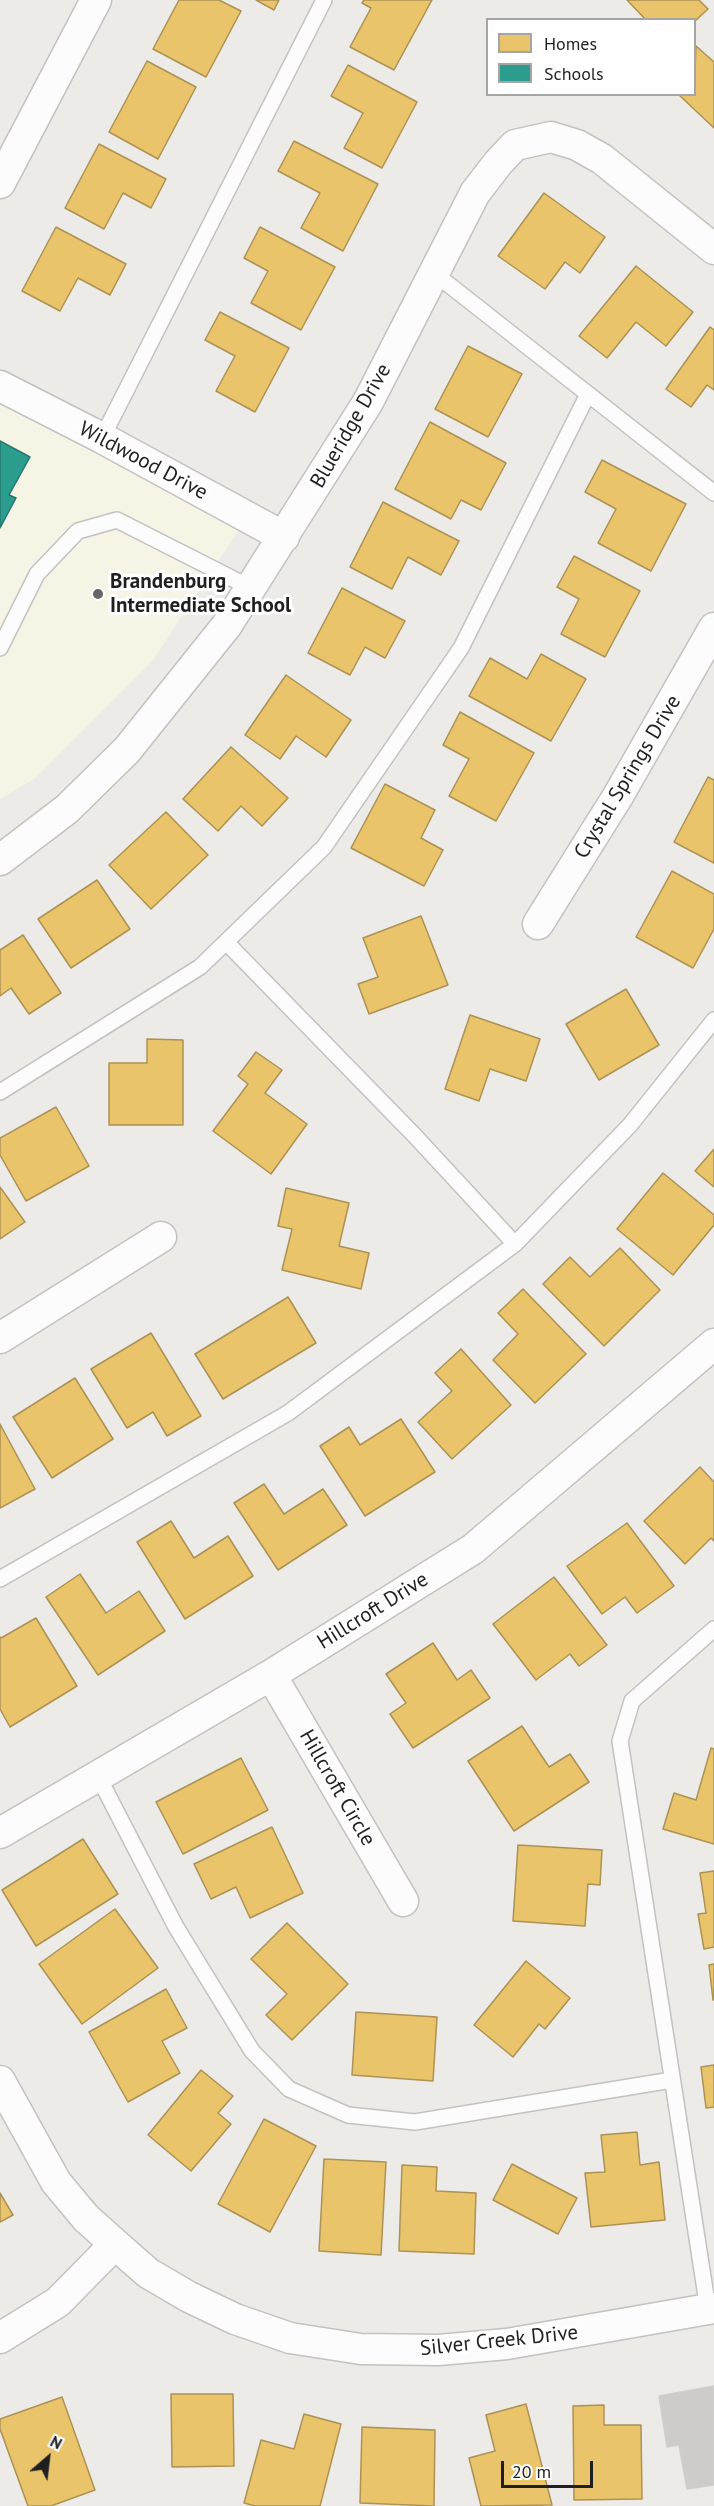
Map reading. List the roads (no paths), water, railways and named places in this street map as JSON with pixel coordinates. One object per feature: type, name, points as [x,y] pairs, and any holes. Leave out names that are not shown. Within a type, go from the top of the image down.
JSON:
[{"type":"street","points":[[0,183],[96,0]]},
{"type":"street","name":"Blueridge Drive","points":[[0,860],[67,809],[127,750],[193,670],[251,588],[368,402],[475,193],[515,145],[551,137],[577,145],[602,159],[714,249]]},
{"type":"street","name":"Wildwood Drive","points":[[0,386],[102,438],[284,537]]},
{"type":"street","name":"Crystal Springs Drive","points":[[538,924],[618,796],[714,628]]},
{"type":"street","points":[[0,1338],[161,1237]]},
{"type":"street","name":"Hillcroft Drive","points":[[0,1833],[271,1675],[473,1549],[714,1344]]},
{"type":"street","name":"Hillcroft Circle","points":[[271,1675],[403,1901]]},
{"type":"street","name":"Silver Creek Drive","points":[[0,2081],[56,2182],[86,2218],[147,2273],[189,2298],[235,2319],[290,2338],[361,2349],[438,2350],[507,2344],[711,2309]]},
{"type":"street","points":[[0,2338],[58,2302],[115,2244]]},
{"type":"lane","points":[[102,438],[324,0]]},
{"type":"lane","points":[[434,273],[714,493]]},
{"type":"lane","points":[[0,1092],[200,967],[324,847],[461,648],[588,394]]},
{"type":"lane","points":[[0,648],[37,574],[78,531],[117,519],[251,588]]},
{"type":"lane","points":[[226,942],[415,1136],[515,1244]]},
{"type":"lane","points":[[0,1579],[288,1413],[515,1244],[630,1125],[714,1020]]},
{"type":"lane","points":[[711,2309],[672,2080],[620,1741],[632,1701],[714,1629]]},
{"type":"lane","points":[[98,1776],[176,1928],[252,2051],[289,2089],[348,2115],[415,2122],[672,2080]]},
{"type":"place","name":"Brandenburg Intermediate School","points":[[98,594]]}]
